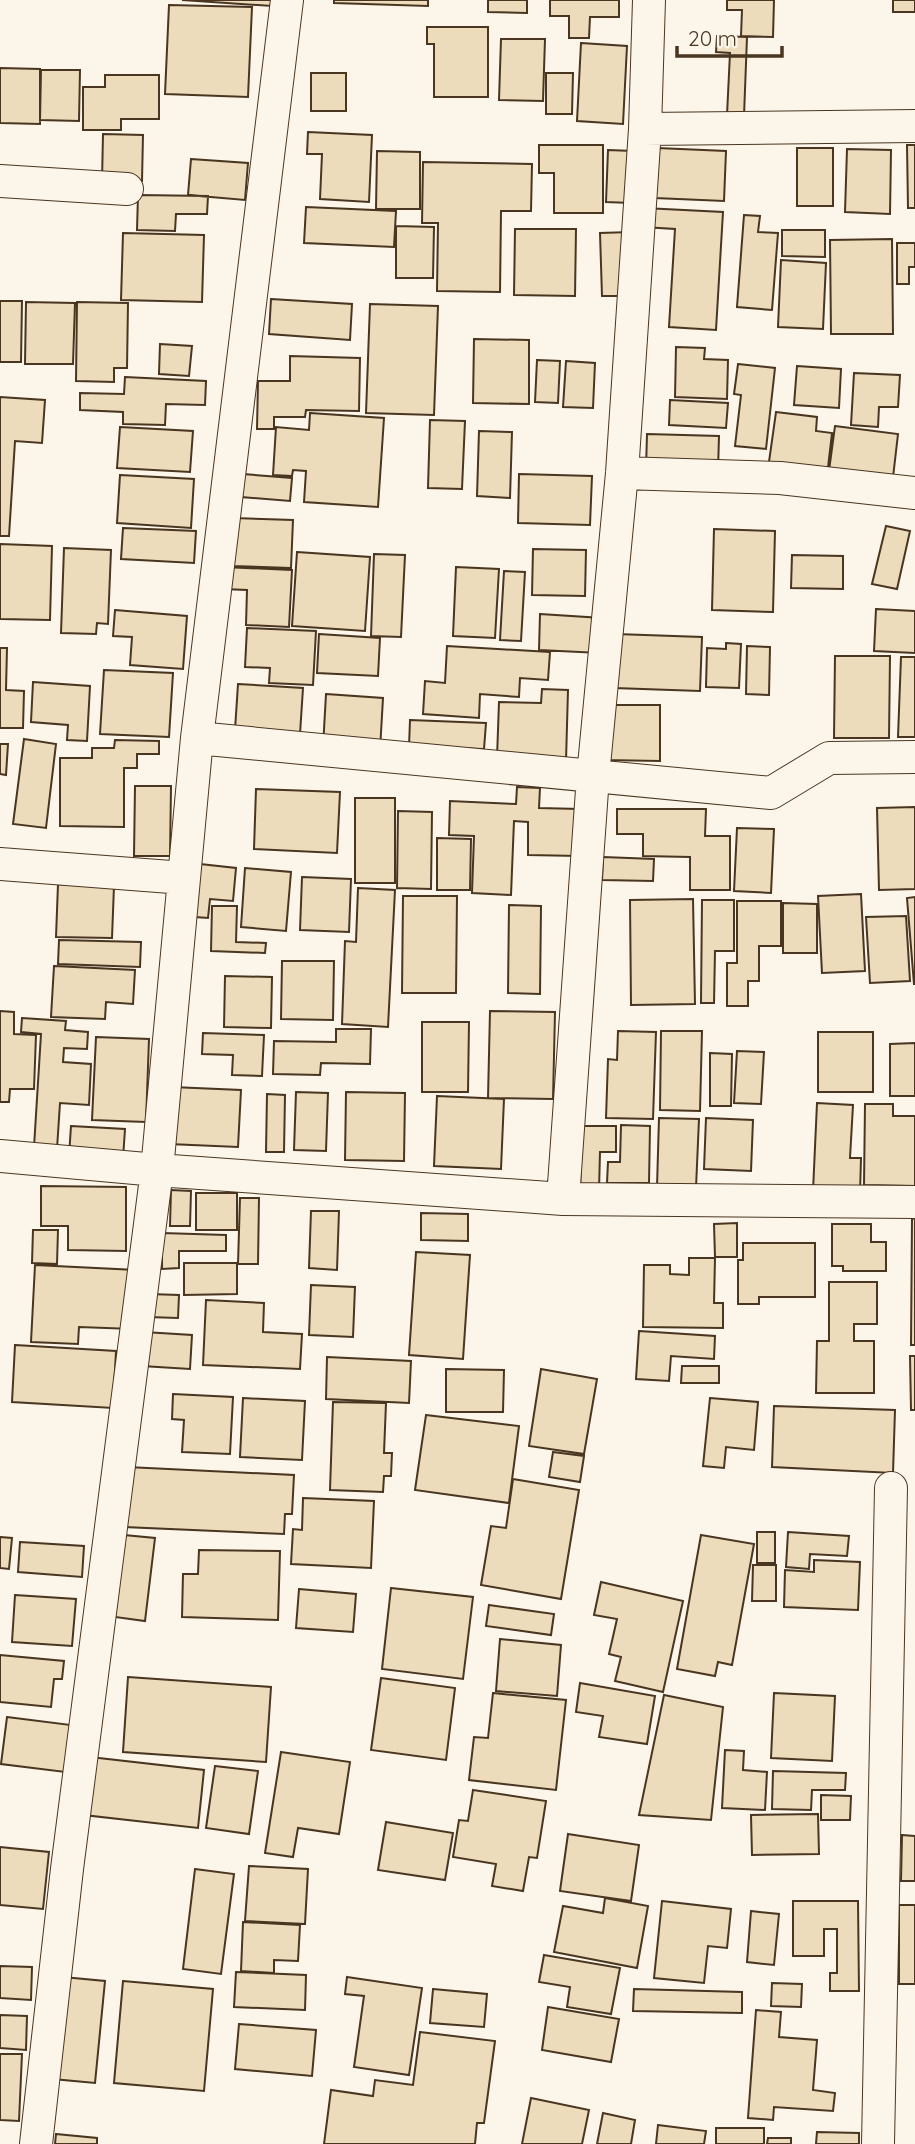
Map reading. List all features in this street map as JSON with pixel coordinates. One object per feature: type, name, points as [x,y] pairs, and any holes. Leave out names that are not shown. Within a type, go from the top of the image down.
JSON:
[{"type":"street","points":[[36,2144],[66,1870],[157,1170],[197,738],[287,0]]},
{"type":"street","points":[[563,1199],[593,776],[622,473],[645,129],[649,0]]},
{"type":"street","points":[[645,129],[915,126]]},
{"type":"street","points":[[0,181],[127,190]]},
{"type":"street","points":[[622,473],[780,478],[915,493]]},
{"type":"street","points":[[197,738],[771,793],[829,758],[915,757]]},
{"type":"street","points":[[0,864],[184,878]]},
{"type":"street","points":[[0,1156],[563,1199],[915,1202]]},
{"type":"street","points":[[878,2144],[891,1488]]},
{"type":"building","points":[[182,0],[273,0],[272,6]]},
{"type":"building","points":[[334,0],[428,0],[428,6],[334,3]]},
{"type":"building","points":[[488,0],[527,0],[527,13],[488,12]]},
{"type":"building","points":[[550,0],[619,0],[619,17],[590,17],[589,38],[569,38],[569,16],[550,16]]},
{"type":"building","points":[[727,0],[774,0],[773,37],[741,36],[742,10],[727,10]]},
{"type":"building","points":[[893,0],[915,0],[915,12],[893,12]]},
{"type":"building","points":[[169,5],[252,7],[248,97],[165,94]]},
{"type":"building","points":[[427,27],[488,27],[488,97],[434,97],[434,44],[427,44]]},
{"type":"building","points":[[717,36],[747,37],[744,116],[727,115],[730,53],[716,52]]},
{"type":"building","points":[[501,39],[545,39],[543,101],[499,100]]},
{"type":"building","points":[[581,43],[627,46],[623,124],[577,121]]},
{"type":"building","points":[[0,68],[40,69],[40,124],[0,123]]},
{"type":"building","points":[[41,70],[80,70],[79,121],[40,120]]},
{"type":"building","points":[[311,73],[346,73],[346,111],[311,111]]},
{"type":"building","points":[[546,73],[573,73],[572,114],[546,114]]},
{"type":"building","points":[[105,75],[159,75],[159,119],[121,119],[121,130],[83,130],[83,87],[105,87]]},
{"type":"building","points":[[308,132],[372,135],[369,202],[320,199],[322,154],[307,154]]},
{"type":"building","points":[[103,134],[143,135],[142,181],[102,181]]},
{"type":"building","points":[[539,145],[603,145],[603,213],[554,213],[554,173],[539,173]]},
{"type":"building","points":[[907,145],[915,145],[915,208],[908,208]]},
{"type":"building","points":[[657,148],[726,151],[724,201],[655,198]]},
{"type":"building","points":[[797,148],[833,148],[833,206],[797,206]]},
{"type":"building","points":[[847,149],[891,150],[890,214],[845,212]]},
{"type":"building","points":[[608,150],[633,151],[631,203],[606,202]]},
{"type":"building","points":[[377,151],[420,152],[420,209],[376,209]]},
{"type":"building","points":[[191,159],[248,163],[245,200],[188,195]]},
{"type":"building","points":[[423,162],[532,164],[531,211],[501,211],[500,292],[437,291],[438,223],[422,223]]},
{"type":"building","points":[[138,195],[208,196],[207,214],[176,214],[175,231],[137,230]]},
{"type":"building","points":[[306,207],[396,211],[394,247],[304,243]]},
{"type":"building","points":[[644,208],[723,212],[716,330],[669,327],[675,229],[643,227]]},
{"type":"building","points":[[744,215],[760,216],[758,232],[778,233],[772,310],[737,307]]},
{"type":"building","points":[[396,226],[434,227],[433,278],[396,278]]},
{"type":"building","points":[[515,229],[576,229],[575,296],[514,295]]},
{"type":"building","points":[[782,230],[825,230],[825,257],[782,256]]},
{"type":"building","points":[[631,232],[632,296],[602,296],[600,233]]},
{"type":"building","points":[[123,233],[204,235],[202,302],[121,300]]},
{"type":"building","points":[[892,239],[893,334],[831,334],[830,240]]},
{"type":"building","points":[[897,243],[915,243],[915,267],[909,267],[909,284],[897,284]]},
{"type":"building","points":[[781,260],[826,263],[823,329],[778,327]]},
{"type":"building","points":[[271,299],[352,304],[350,340],[269,334]]},
{"type":"building","points":[[0,301],[22,301],[21,362],[0,362]]},
{"type":"building","points":[[26,302],[75,303],[73,364],[25,364]]},
{"type":"building","points":[[77,302],[128,303],[127,368],[114,368],[114,382],[76,381]]},
{"type":"building","points":[[370,304],[438,306],[434,415],[366,413]]},
{"type":"building","points":[[474,339],[529,340],[529,404],[473,403]]},
{"type":"building","points":[[160,344],[192,346],[189,376],[159,374]]},
{"type":"building","points":[[676,347],[705,348],[704,359],[728,360],[727,399],[675,397]]},
{"type":"building","points":[[290,356],[360,358],[359,411],[306,410],[305,417],[274,417],[274,429],[257,429],[258,381],[290,381]]},
{"type":"building","points":[[537,360],[560,361],[558,403],[535,402]]},
{"type":"building","points":[[566,361],[595,363],[593,408],[563,407]]},
{"type":"building","points":[[738,364],[775,368],[766,449],[735,446],[741,395],[734,394]]},
{"type":"building","points":[[797,366],[841,369],[839,408],[794,405]]},
{"type":"building","points":[[854,373],[900,375],[898,407],[879,407],[878,427],[851,425]]},
{"type":"building","points":[[125,377],[206,381],[205,405],[166,404],[165,425],[123,424],[123,412],[80,410],[80,393],[124,394]]},
{"type":"building","points":[[0,397],[45,400],[42,443],[15,441],[9,536],[0,536]]},
{"type":"building","points":[[670,400],[728,403],[726,428],[669,425]]},
{"type":"building","points":[[776,412],[817,417],[816,431],[832,433],[827,476],[768,469]]},
{"type":"building","points":[[310,413],[384,418],[378,507],[304,502],[306,471],[293,470],[292,476],[273,475],[276,427],[309,430]]},
{"type":"building","points":[[430,420],[465,421],[462,489],[428,488]]},
{"type":"building","points":[[835,426],[898,434],[892,486],[828,478]]},
{"type":"building","points":[[120,427],[193,431],[190,472],[117,468]]},
{"type":"building","points":[[479,431],[512,432],[510,498],[477,496]]},
{"type":"building","points":[[647,434],[719,436],[718,471],[646,469]]},
{"type":"building","points":[[243,474],[292,478],[290,501],[241,497]]},
{"type":"building","points":[[519,474],[592,476],[590,525],[518,523]]},
{"type":"building","points":[[120,475],[194,479],[191,528],[117,523]]},
{"type":"building","points":[[233,518],[293,520],[291,568],[232,566]]},
{"type":"building","points":[[886,526],[910,531],[897,589],[872,584]]},
{"type":"building","points":[[123,528],[196,531],[194,563],[121,559]]},
{"type":"building","points":[[714,529],[775,531],[773,612],[712,610]]},
{"type":"building","points":[[0,544],[52,546],[50,620],[0,619]]},
{"type":"building","points":[[64,548],[111,550],[108,624],[97,623],[96,634],[61,633]]},
{"type":"building","points":[[533,549],[586,550],[585,596],[532,595]]},
{"type":"building","points":[[297,552],[370,557],[365,631],[292,626]]},
{"type":"building","points":[[374,554],[405,555],[401,637],[371,636]]},
{"type":"building","points":[[792,555],[843,556],[843,589],[791,588]]},
{"type":"building","points":[[224,567],[292,570],[289,627],[246,625],[247,590],[223,589]]},
{"type":"building","points":[[456,567],[499,569],[495,638],[453,636]]},
{"type":"building","points":[[504,571],[525,572],[521,641],[500,640]]},
{"type":"building","points":[[876,609],[915,611],[915,653],[874,651]]},
{"type":"building","points":[[115,610],[187,616],[183,669],[130,665],[132,637],[113,636]]},
{"type":"building","points":[[540,614],[602,618],[600,653],[539,650]]},
{"type":"building","points":[[247,628],[316,631],[313,685],[269,683],[270,668],[245,667]]},
{"type":"building","points":[[319,634],[380,638],[378,676],[317,673]]},
{"type":"building","points":[[616,634],[702,637],[700,691],[614,688]]},
{"type":"building","points":[[726,643],[741,644],[739,688],[706,687],[707,648],[726,649]]},
{"type":"building","points":[[447,646],[550,652],[548,680],[520,678],[519,697],[480,694],[479,718],[423,714],[425,681],[445,683]]},
{"type":"building","points":[[747,646],[770,647],[769,695],[746,694]]},
{"type":"building","points":[[0,648],[7,648],[6,690],[24,691],[23,728],[0,728]]},
{"type":"building","points":[[835,656],[890,656],[889,738],[834,738]]},
{"type":"building","points":[[901,657],[915,657],[915,737],[898,737]]},
{"type":"building","points":[[104,670],[173,673],[169,737],[100,734]]},
{"type":"building","points":[[33,682],[90,686],[87,741],[67,740],[68,725],[31,722]]},
{"type":"building","points":[[238,684],[303,688],[300,734],[235,730]]},
{"type":"building","points":[[542,689],[568,690],[566,761],[497,758],[499,702],[541,703]]},
{"type":"building","points":[[326,694],[383,698],[380,750],[323,747]]},
{"type":"building","points":[[605,705],[660,705],[660,761],[604,760]]},
{"type":"building","points":[[410,720],[486,723],[484,749],[409,747]]},
{"type":"building","points":[[24,739],[56,744],[46,828],[13,824]]},
{"type":"building","points":[[115,740],[159,741],[159,754],[137,754],[137,768],[124,768],[124,827],[60,826],[60,758],[92,758],[92,748],[114,748]]},
{"type":"building","points":[[0,744],[8,744],[6,775],[0,774]]},
{"type":"building","points":[[135,786],[171,786],[170,856],[134,856]]},
{"type":"building","points":[[517,787],[540,788],[539,808],[580,809],[579,856],[528,855],[528,822],[514,821],[511,895],[472,893],[474,836],[449,835],[450,801],[516,804]]},
{"type":"building","points":[[256,789],[340,792],[337,853],[254,849]]},
{"type":"building","points":[[355,798],[395,798],[395,883],[355,883]]},
{"type":"building","points":[[915,807],[915,889],[879,890],[877,808]]},
{"type":"building","points":[[617,809],[706,809],[705,836],[730,836],[730,890],[690,890],[690,857],[643,856],[643,834],[617,834]]},
{"type":"building","points":[[398,811],[432,812],[431,889],[397,888]]},
{"type":"building","points":[[737,828],[774,829],[771,893],[734,891]]},
{"type":"building","points":[[437,838],[471,839],[470,890],[437,890]]},
{"type":"building","points":[[603,857],[654,859],[653,881],[602,880]]},
{"type":"building","points":[[200,864],[236,868],[233,901],[210,899],[208,918],[195,917]]},
{"type":"building","points":[[245,868],[291,872],[286,931],[241,927]]},
{"type":"building","points":[[302,877],[351,879],[349,932],[300,930]]},
{"type":"building","points":[[58,884],[114,886],[112,938],[56,937]]},
{"type":"building","points":[[358,888],[395,890],[388,1027],[342,1024],[345,941],[356,942]]},
{"type":"building","points":[[861,894],[865,971],[822,973],[818,896]]},
{"type":"building","points":[[403,896],[457,896],[456,993],[402,993]]},
{"type":"building","points":[[915,897],[915,984],[914,984],[907,898]]},
{"type":"building","points":[[693,899],[695,1004],[631,1005],[630,900]]},
{"type":"building","points":[[702,900],[734,900],[734,951],[715,951],[714,1003],[701,1003]]},
{"type":"building","points":[[737,901],[781,901],[781,946],[759,946],[759,981],[748,981],[748,1006],[727,1006],[727,963],[737,963]]},
{"type":"building","points":[[783,903],[817,904],[817,953],[783,953]]},
{"type":"building","points":[[509,905],[541,906],[540,994],[508,993]]},
{"type":"building","points":[[212,906],[237,906],[236,942],[266,943],[265,953],[211,951]]},
{"type":"building","points":[[906,916],[910,981],[870,983],[866,917]]},
{"type":"building","points":[[59,940],[141,942],[140,967],[58,964]]},
{"type":"building","points":[[282,961],[334,961],[333,1020],[281,1019]]},
{"type":"building","points":[[54,966],[135,970],[133,1004],[106,1002],[105,1019],[51,1017]]},
{"type":"building","points":[[225,976],[272,977],[271,1028],[224,1027]]},
{"type":"building","points":[[0,1011],[14,1012],[14,1034],[36,1035],[34,1089],[10,1089],[9,1102],[0,1102]]},
{"type":"building","points":[[490,1011],[555,1012],[553,1099],[488,1098]]},
{"type":"building","points":[[22,1018],[66,1021],[65,1030],[88,1032],[87,1049],[64,1048],[63,1062],[91,1064],[89,1105],[60,1103],[57,1149],[34,1147],[41,1034],[21,1032]]},
{"type":"building","points":[[422,1022],[469,1022],[468,1092],[422,1092]]},
{"type":"building","points":[[336,1029],[371,1029],[370,1064],[321,1063],[320,1075],[273,1074],[274,1041],[336,1042]]},
{"type":"building","points":[[618,1031],[656,1032],[653,1119],[606,1118],[608,1059],[617,1060]]},
{"type":"building","points":[[661,1031],[702,1031],[700,1111],[660,1110]]},
{"type":"building","points":[[818,1032],[873,1032],[873,1092],[818,1092]]},
{"type":"building","points":[[203,1033],[264,1035],[262,1076],[232,1075],[233,1055],[202,1054]]},
{"type":"building","points":[[96,1037],[149,1039],[146,1122],[92,1120]]},
{"type":"building","points":[[915,1043],[915,1096],[890,1096],[890,1044]]},
{"type":"building","points":[[737,1051],[764,1052],[761,1104],[734,1103]]},
{"type":"building","points":[[710,1053],[732,1054],[731,1106],[710,1106]]},
{"type":"building","points":[[172,1087],[241,1090],[238,1147],[169,1144]]},
{"type":"building","points":[[296,1092],[328,1093],[326,1151],[294,1150]]},
{"type":"building","points":[[346,1092],[405,1093],[404,1161],[345,1160]]},
{"type":"building","points":[[267,1094],[285,1095],[284,1152],[266,1152]]},
{"type":"building","points":[[437,1096],[504,1099],[501,1169],[434,1166]]},
{"type":"building","points":[[817,1103],[853,1105],[850,1158],[861,1158],[860,1193],[813,1191]]},
{"type":"building","points":[[865,1104],[893,1104],[893,1116],[915,1116],[915,1186],[864,1185]]},
{"type":"building","points":[[659,1118],[699,1119],[696,1188],[657,1187]]},
{"type":"building","points":[[706,1118],[753,1120],[751,1171],[704,1169]]},
{"type":"building","points":[[621,1125],[650,1126],[649,1183],[607,1183],[608,1162],[620,1162]]},
{"type":"building","points":[[71,1126],[125,1129],[123,1159],[69,1156]]},
{"type":"building","points":[[582,1126],[616,1126],[616,1152],[600,1152],[599,1191],[580,1191]]},
{"type":"building","points":[[41,1186],[126,1187],[126,1251],[68,1250],[68,1226],[41,1226]]},
{"type":"building","points":[[171,1190],[191,1191],[190,1226],[170,1226]]},
{"type":"building","points":[[196,1193],[237,1193],[237,1230],[196,1230]]},
{"type":"building","points":[[240,1198],[259,1198],[258,1264],[238,1264]]},
{"type":"building","points":[[311,1211],[339,1211],[337,1270],[309,1268]]},
{"type":"building","points":[[421,1213],[468,1214],[468,1241],[421,1240]]},
{"type":"building","points":[[912,1218],[915,1219],[915,1345],[911,1345]]},
{"type":"building","points":[[737,1223],[737,1257],[715,1257],[714,1224]]},
{"type":"building","points":[[832,1224],[871,1224],[871,1242],[886,1242],[886,1271],[843,1271],[843,1266],[832,1266]]},
{"type":"building","points":[[33,1230],[58,1230],[57,1264],[32,1263]]},
{"type":"building","points":[[162,1233],[226,1235],[226,1251],[179,1251],[179,1268],[162,1269]]},
{"type":"building","points":[[743,1243],[815,1243],[815,1297],[759,1297],[759,1304],[738,1304],[738,1260],[743,1260]]},
{"type":"building","points":[[416,1252],[470,1255],[463,1359],[409,1355]]},
{"type":"building","points":[[689,1258],[715,1258],[714,1303],[723,1303],[723,1328],[643,1327],[644,1265],[670,1265],[670,1274],[689,1275]]},
{"type":"building","points":[[184,1263],[237,1263],[237,1294],[184,1295]]},
{"type":"building","points":[[35,1265],[136,1270],[133,1329],[79,1327],[78,1344],[31,1342]]},
{"type":"building","points":[[829,1282],[877,1282],[877,1324],[854,1324],[854,1341],[874,1341],[874,1393],[816,1393],[817,1341],[829,1341]]},
{"type":"building","points":[[311,1285],[355,1287],[353,1337],[309,1335]]},
{"type":"building","points":[[149,1294],[179,1295],[178,1318],[148,1317]]},
{"type":"building","points":[[206,1300],[264,1303],[263,1332],[302,1334],[300,1369],[203,1365]]},
{"type":"building","points":[[639,1331],[715,1336],[714,1359],[671,1356],[669,1381],[636,1379]]},
{"type":"building","points":[[144,1332],[192,1335],[190,1369],[142,1366]]},
{"type":"building","points":[[15,1345],[116,1351],[113,1408],[12,1402]]},
{"type":"building","points":[[910,1356],[915,1356],[915,1410],[911,1410]]},
{"type":"building","points":[[327,1357],[411,1361],[409,1403],[326,1399]]},
{"type":"building","points":[[682,1366],[719,1366],[719,1383],[681,1383]]},
{"type":"building","points":[[446,1369],[504,1370],[503,1412],[446,1412]]},
{"type":"building","points":[[541,1369],[597,1379],[584,1454],[529,1446]]},
{"type":"building","points":[[173,1394],[233,1397],[230,1454],[182,1452],[184,1420],[172,1419]]},
{"type":"building","points":[[243,1398],[305,1401],[302,1460],[240,1457]]},
{"type":"building","points":[[710,1398],[758,1402],[754,1450],[726,1447],[724,1468],[703,1466]]},
{"type":"building","points":[[333,1402],[386,1403],[384,1453],[392,1453],[391,1476],[384,1476],[383,1492],[330,1490]]},
{"type":"building","points":[[774,1406],[895,1410],[893,1473],[772,1467]]},
{"type":"building","points":[[426,1415],[519,1426],[509,1503],[415,1490]]},
{"type":"building","points":[[553,1452],[584,1456],[580,1482],[549,1477]]},
{"type":"building","points":[[127,1467],[294,1475],[292,1514],[285,1514],[284,1534],[124,1527]]},
{"type":"building","points":[[513,1479],[579,1490],[561,1599],[481,1585],[491,1526],[506,1528]]},
{"type":"building","points":[[303,1498],[374,1501],[371,1568],[291,1564],[293,1529],[302,1530]]},
{"type":"building","points":[[757,1532],[775,1532],[775,1563],[757,1563]]},
{"type":"building","points":[[788,1532],[849,1536],[847,1556],[810,1554],[809,1569],[786,1567]]},
{"type":"building","points":[[124,1535],[155,1538],[145,1621],[115,1617]]},
{"type":"building","points":[[701,1535],[754,1544],[732,1665],[718,1662],[715,1676],[677,1669]]},
{"type":"building","points":[[0,1537],[12,1538],[9,1569],[0,1568]]},
{"type":"building","points":[[20,1542],[84,1546],[82,1577],[18,1572]]},
{"type":"building","points":[[199,1550],[280,1551],[278,1620],[182,1617],[183,1574],[198,1574]]},
{"type":"building","points":[[814,1560],[860,1562],[858,1610],[784,1607],[785,1570],[814,1572]]},
{"type":"building","points":[[753,1565],[776,1565],[776,1601],[752,1601]]},
{"type":"building","points":[[601,1582],[683,1601],[663,1692],[615,1681],[621,1657],[609,1654],[617,1619],[594,1615]]},
{"type":"building","points":[[391,1588],[473,1597],[463,1679],[382,1669]]},
{"type":"building","points":[[299,1589],[356,1594],[353,1632],[296,1628]]},
{"type":"building","points":[[15,1595],[76,1599],[72,1646],[12,1642]]},
{"type":"building","points":[[489,1605],[554,1614],[551,1635],[486,1626]]},
{"type":"building","points":[[500,1639],[561,1645],[557,1696],[496,1691]]},
{"type":"building","points":[[0,1655],[64,1661],[62,1679],[54,1679],[51,1707],[0,1702]]},
{"type":"building","points":[[128,1677],[271,1687],[266,1762],[123,1752]]},
{"type":"building","points":[[381,1678],[455,1688],[446,1760],[371,1750]]},
{"type":"building","points":[[580,1683],[655,1696],[647,1744],[599,1737],[603,1716],[576,1712]]},
{"type":"building","points":[[493,1693],[566,1700],[556,1790],[469,1780],[474,1737],[488,1738]]},
{"type":"building","points":[[774,1693],[835,1696],[832,1761],[771,1758]]},
{"type":"building","points":[[664,1695],[723,1707],[711,1820],[639,1815]]},
{"type":"building","points":[[7,1717],[71,1725],[65,1772],[1,1764]]},
{"type":"building","points":[[725,1750],[744,1751],[743,1770],[767,1772],[765,1810],[722,1808]]},
{"type":"building","points":[[281,1752],[350,1762],[339,1834],[298,1828],[293,1857],[265,1853]]},
{"type":"building","points":[[90,1757],[204,1770],[198,1828],[84,1815]]},
{"type":"building","points":[[215,1766],[258,1771],[249,1834],[206,1828]]},
{"type":"building","points":[[773,1771],[846,1773],[845,1790],[812,1790],[811,1810],[772,1809]]},
{"type":"building","points":[[473,1790],[546,1801],[537,1858],[529,1857],[523,1891],[492,1886],[496,1864],[453,1857],[459,1820],[468,1821]]},
{"type":"building","points":[[821,1795],[851,1796],[850,1820],[821,1820]]},
{"type":"building","points":[[818,1814],[819,1854],[752,1855],[751,1815]]},
{"type":"building","points":[[386,1822],[453,1833],[445,1880],[378,1870]]},
{"type":"building","points":[[568,1834],[639,1845],[631,1901],[560,1891]]},
{"type":"building","points":[[902,1835],[915,1836],[915,1881],[901,1881]]},
{"type":"building","points":[[0,1847],[49,1852],[43,1909],[0,1905]]},
{"type":"building","points":[[249,1866],[308,1869],[305,1924],[245,1921]]},
{"type":"building","points":[[195,1869],[234,1874],[221,1974],[183,1969]]},
{"type":"building","points":[[605,1898],[648,1906],[637,1968],[554,1952],[563,1906],[603,1913]]},
{"type":"building","points":[[662,1901],[731,1909],[727,1948],[708,1946],[704,1983],[654,1978]]},
{"type":"building","points":[[793,1901],[858,1901],[859,1991],[830,1991],[830,1973],[837,1973],[837,1929],[824,1929],[824,1956],[793,1956]]},
{"type":"building","points":[[899,1905],[915,1905],[915,1984],[899,1984]]},
{"type":"building","points":[[751,1911],[779,1914],[774,1965],[747,1962]]},
{"type":"building","points":[[243,1922],[300,1925],[298,1961],[274,1960],[274,1973],[241,1971]]},
{"type":"building","points":[[544,1955],[620,1968],[611,2014],[567,2007],[570,1987],[539,1982]]},
{"type":"building","points":[[0,1966],[32,1967],[31,2000],[0,1998]]},
{"type":"building","points":[[236,1972],[306,1975],[305,2010],[234,2007]]},
{"type":"building","points":[[63,1977],[105,1981],[95,2083],[53,2079]]},
{"type":"building","points":[[347,1977],[422,1988],[409,2075],[354,2067],[364,1996],[345,1994]]},
{"type":"building","points":[[123,1981],[213,1989],[204,2091],[114,2083]]},
{"type":"building","points":[[772,1983],[802,1984],[801,2007],[771,2006]]},
{"type":"building","points":[[433,1989],[487,1994],[484,2027],[430,2023]]},
{"type":"building","points":[[634,1989],[742,1992],[742,2013],[633,2011]]},
{"type":"building","points":[[548,2007],[619,2019],[611,2062],[542,2050]]},
{"type":"building","points":[[756,2010],[781,2012],[779,2037],[817,2040],[813,2090],[835,2093],[833,2111],[774,2107],[773,2120],[748,2118]]},
{"type":"building","points":[[0,2015],[27,2016],[26,2050],[0,2048]]},
{"type":"building","points":[[239,2024],[316,2030],[312,2076],[235,2069]]},
{"type":"building","points":[[420,2032],[495,2041],[484,2123],[477,2123],[475,2144],[324,2144],[331,2090],[373,2096],[375,2080],[413,2085]]},
{"type":"building","points":[[0,2054],[22,2054],[19,2121],[0,2120]]},
{"type":"building","points":[[531,2098],[589,2110],[582,2144],[522,2144]]},
{"type":"building","points":[[603,2113],[635,2120],[631,2144],[597,2144]]},
{"type":"building","points":[[658,2125],[706,2131],[704,2144],[656,2144]]},
{"type":"building","points":[[716,2128],[764,2128],[764,2144],[716,2144]]},
{"type":"building","points":[[817,2132],[859,2133],[859,2144],[816,2144]]},
{"type":"building","points":[[56,2134],[97,2138],[97,2144],[55,2144]]},
{"type":"building","points":[[768,2138],[791,2138],[791,2144],[767,2144]]}]
